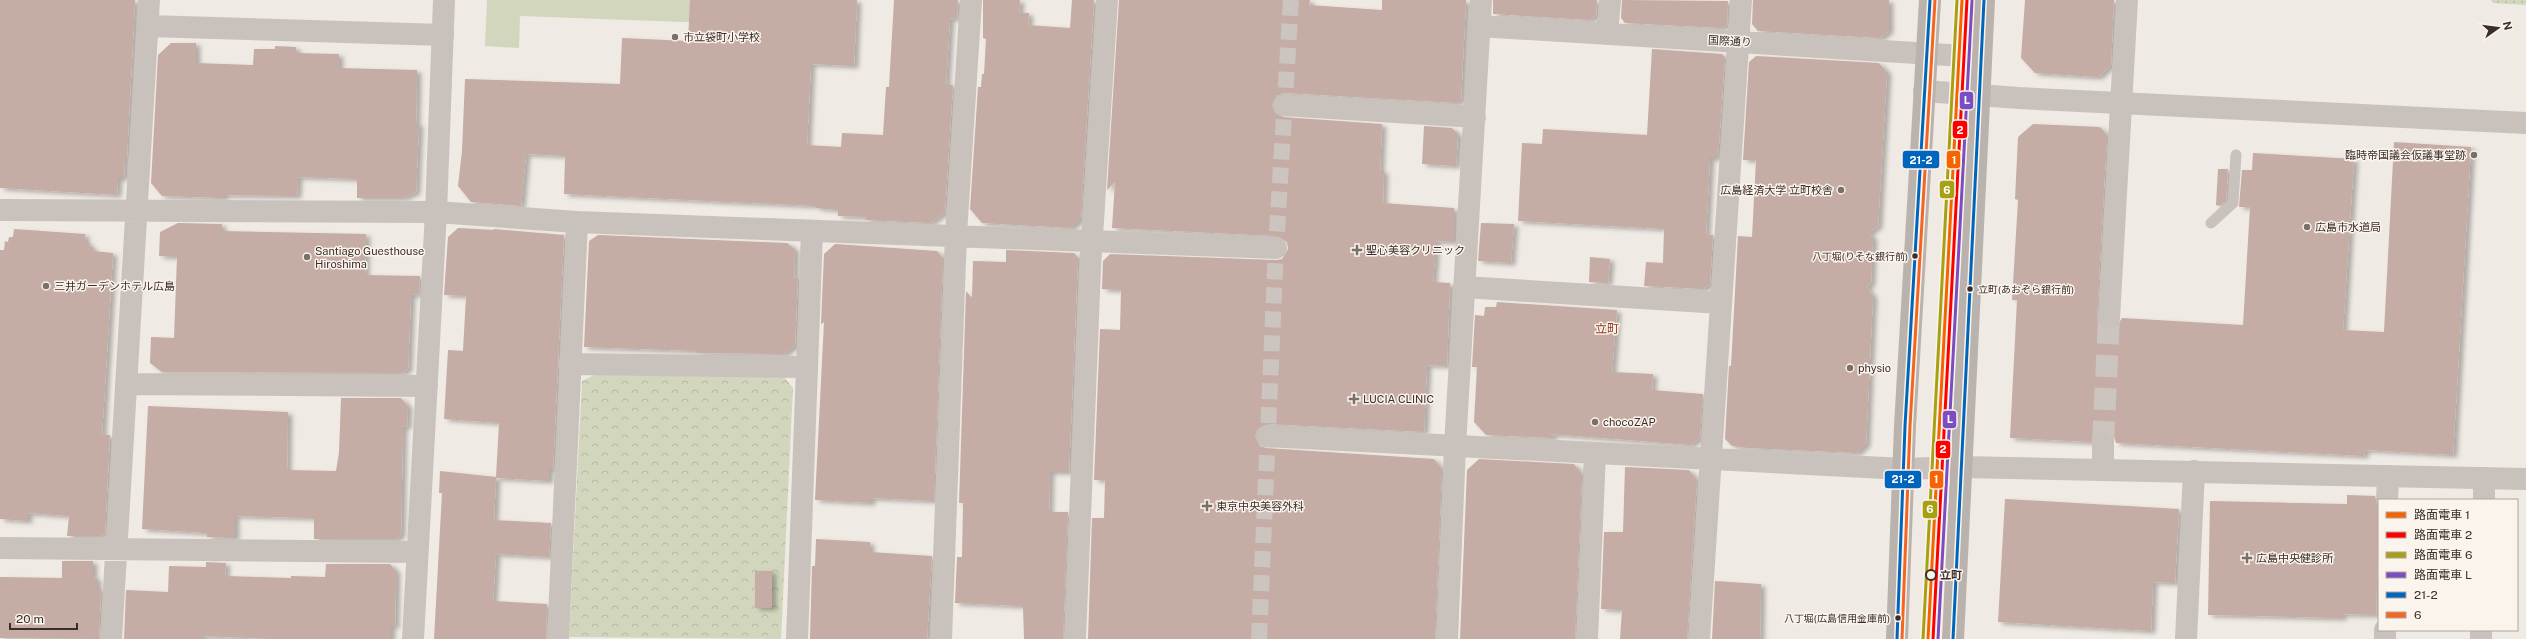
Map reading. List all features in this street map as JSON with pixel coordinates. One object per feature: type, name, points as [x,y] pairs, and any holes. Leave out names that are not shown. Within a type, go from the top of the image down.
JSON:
[{"type":"main road","points":[[1897,639],[1904,468],[1930,0]]},
{"type":"main road","points":[[1953,639],[1984,0]]},
{"type":"street","points":[[111,639],[149,0]]},
{"type":"street","points":[[413,639],[436,212],[444,0]]},
{"type":"street","points":[[941,639],[956,234],[971,0]]},
{"type":"street","points":[[1076,639],[1092,240],[1107,0]]},
{"type":"street","points":[[1447,639],[1464,287],[1481,0]]},
{"type":"street","points":[[1607,34],[1610,0]]},
{"type":"street","points":[[1699,639],[1741,0]]},
{"type":"street","points":[[2109,318],[2127,0]]},
{"type":"street","points":[[148,26],[443,35]]},
{"type":"street","name":"国際通り","points":[[1479,26],[1927,54],[1981,56]]},
{"type":"street","points":[[1924,91],[2121,103],[2526,123]]},
{"type":"street","points":[[1284,105],[1475,117]]},
{"type":"street","points":[[0,210],[137,212],[436,212],[577,222],[812,231],[956,234],[1276,248]]},
{"type":"street","points":[[558,639],[569,364],[577,222]]},
{"type":"street","points":[[797,639],[805,367],[812,231]]},
{"type":"street","points":[[1464,287],[1721,303]]},
{"type":"street","points":[[569,364],[805,367]]},
{"type":"street","points":[[126,384],[427,386]]},
{"type":"street","points":[[1267,436],[1904,468],[1961,467],[2103,469],[2526,479]]},
{"type":"street","points":[[2103,442],[2103,469]]},
{"type":"street","points":[[1588,639],[1595,453]]},
{"type":"street","points":[[2186,639],[2194,471]]},
{"type":"street","points":[[2388,476],[2388,499]]},
{"type":"street","points":[[2484,478],[2484,499]]},
{"type":"street","points":[[0,548],[417,552]]},
{"type":"lane","points":[[2211,223],[2233,203],[2236,155]]},
{"type":"green space","points":[[487,0],[711,0],[710,23],[520,16],[519,48],[485,46]]},
{"type":"green space","points":[[2491,0],[2526,0],[2526,5],[2493,3]]},
{"type":"green space","points":[[594,375],[784,377],[793,388],[781,639],[569,637],[582,381]]},
{"type":"building","points":[[0,0],[135,0],[127,157],[125,155],[124,178],[118,178],[117,195],[0,188]]},
{"type":"building","points":[[690,0],[857,0],[854,66],[811,64],[807,145],[841,147],[842,133],[883,135],[886,87],[889,87],[894,0],[958,0],[957,19],[950,18],[946,85],[953,85],[945,212],[930,223],[864,220],[867,217],[838,216],[838,210],[816,208],[816,206],[564,194],[565,156],[526,154],[521,206],[471,202],[458,186],[462,151],[465,79],[620,84],[622,38],[688,41]]},
{"type":"building","points":[[983,0],[1020,0],[1019,13],[1029,13],[1028,25],[1070,28],[1072,0],[1094,0],[1081,218],[1071,228],[982,223],[970,209],[978,87],[981,87],[982,74],[984,74],[986,39],[983,38]]},
{"type":"building","points":[[1119,0],[1310,0],[1309,5],[1382,10],[1382,0],[1466,0],[1461,100],[1457,103],[1285,93],[1278,94],[1272,104],[1273,111],[1283,117],[1382,124],[1380,171],[1384,171],[1383,203],[1454,208],[1454,242],[1436,241],[1433,282],[1450,283],[1447,366],[1427,365],[1424,432],[1268,424],[1257,429],[1255,436],[1260,446],[1266,448],[1434,459],[1442,469],[1435,639],[1088,639],[1092,518],[1104,518],[1105,480],[1094,480],[1100,329],[1120,330],[1121,290],[1102,289],[1103,261],[1110,254],[1276,260],[1282,259],[1288,249],[1287,242],[1276,236],[1112,228],[1115,182],[1107,190]]},
{"type":"building","points":[[1493,0],[1597,0],[1596,15],[1590,20],[1493,14]]},
{"type":"building","points":[[1622,0],[1728,1],[1727,25],[1721,28],[1625,23],[1621,18]]},
{"type":"building","points":[[1753,0],[1889,0],[1889,31],[1880,38],[1758,31],[1752,24]]},
{"type":"building","points":[[2025,0],[2114,0],[2111,65],[2098,77],[2035,73],[2021,58]]},
{"type":"building","points":[[171,43],[196,43],[196,63],[253,65],[254,49],[275,49],[275,46],[296,47],[296,53],[339,54],[339,68],[417,70],[416,124],[419,124],[416,192],[403,198],[357,198],[357,179],[298,177],[297,196],[224,195],[224,198],[162,196],[151,183],[158,55]]},
{"type":"building","points":[[1652,49],[1722,54],[1725,57],[1718,158],[1710,158],[1706,234],[1713,235],[1710,284],[1703,289],[1644,286],[1646,262],[1663,263],[1664,229],[1518,221],[1522,143],[1542,144],[1543,129],[1647,135]]},
{"type":"building","points":[[1756,56],[1879,63],[1887,72],[1878,226],[1869,233],[1873,238],[1871,283],[1867,287],[1873,296],[1866,444],[1857,453],[1748,448],[1732,446],[1725,439],[1729,366],[1731,366],[1738,236],[1752,237],[1756,160],[1743,160],[1749,62]]},
{"type":"building","points":[[2033,124],[2100,127],[2107,135],[2097,317],[2098,324],[2108,330],[2115,329],[2122,318],[2243,325],[2250,207],[2239,207],[2242,170],[2252,170],[2253,153],[2354,159],[2343,330],[2384,332],[2394,142],[2471,147],[2453,455],[2365,450],[2364,456],[2116,443],[2114,436],[2103,431],[2096,432],[2091,442],[2010,438],[2017,300],[2012,300],[2018,200],[2015,199],[2018,137]]},
{"type":"building","points":[[1424,126],[1452,128],[1458,134],[1456,166],[1422,164]]},
{"type":"building","points":[[2218,169],[2228,169],[2226,200],[2220,206],[2216,205]]},
{"type":"building","points":[[178,223],[222,224],[222,231],[366,234],[365,275],[420,276],[419,294],[411,295],[408,369],[402,373],[162,372],[150,363],[151,337],[174,338],[177,257],[159,256],[160,232]]},
{"type":"building","points":[[1481,223],[1514,224],[1511,263],[1478,261]]},
{"type":"building","points":[[458,228],[494,230],[493,229],[564,235],[553,469],[549,469],[549,481],[496,478],[494,520],[551,523],[549,557],[496,554],[493,601],[547,604],[546,639],[434,639],[442,493],[439,493],[440,471],[496,477],[499,423],[444,419],[448,350],[463,351],[466,296],[444,295],[448,237]]},
{"type":"building","points":[[14,229],[85,234],[85,242],[89,242],[89,246],[93,247],[93,251],[113,253],[102,435],[110,435],[105,533],[101,536],[67,536],[69,516],[28,513],[28,521],[0,519],[0,250],[4,250],[5,241],[8,242],[9,237],[13,237]]},
{"type":"building","points":[[598,235],[787,243],[795,249],[794,279],[798,276],[795,345],[784,354],[697,353],[697,351],[584,347],[589,241]]},
{"type":"building","points":[[835,244],[937,251],[943,258],[934,501],[871,498],[871,503],[815,500],[824,322],[821,324],[824,254]]},
{"type":"building","points":[[1006,250],[1074,253],[1078,258],[1069,472],[1050,472],[1049,512],[1068,512],[1063,639],[1024,639],[1023,606],[955,603],[957,557],[962,557],[963,503],[959,503],[966,291],[972,298],[973,261],[1006,262]]},
{"type":"building","points":[[1590,257],[1610,259],[1608,283],[1589,282]]},
{"type":"building","points":[[1497,302],[1617,310],[1612,372],[1653,374],[1652,390],[1703,394],[1700,438],[1690,445],[1551,434],[1554,438],[1486,435],[1474,422],[1477,367],[1472,367],[1475,315],[1484,316],[1485,307],[1496,307]]},
{"type":"building","points":[[341,398],[401,398],[408,406],[407,427],[403,426],[401,535],[395,539],[314,539],[314,518],[235,516],[235,538],[207,537],[207,533],[142,529],[148,406],[288,412],[287,470],[336,471],[339,452]]},
{"type":"building","points":[[1479,459],[1574,464],[1582,474],[1575,639],[1460,639],[1467,470]]},
{"type":"building","points":[[1625,467],[1689,470],[1697,480],[1687,639],[1620,639],[1622,610],[1601,609],[1604,532],[1623,532]]},
{"type":"building","points":[[2347,495],[2375,496],[2378,506],[2376,615],[2342,614],[2342,618],[2208,615],[2210,501],[2347,504]]},
{"type":"building","points":[[2005,499],[2179,509],[2175,583],[2153,582],[2151,631],[1998,622]]},
{"type":"building","points":[[816,539],[870,542],[870,552],[932,556],[927,639],[810,639],[812,566],[815,566]]},
{"type":"building","points":[[62,561],[93,561],[93,577],[97,578],[97,589],[101,589],[99,639],[0,638],[0,577],[62,578]]},
{"type":"building","points":[[206,562],[226,563],[225,576],[291,578],[291,576],[325,577],[326,564],[390,564],[396,571],[395,626],[391,626],[391,639],[273,639],[202,636],[202,639],[124,639],[126,590],[168,592],[169,566],[206,567]]},
{"type":"building","points":[[755,571],[772,571],[772,608],[755,608]]},
{"type":"building","points":[[1715,581],[1761,584],[1760,639],[1712,639]]},
{"type":"tunnel","points":[[1259,639],[1276,248],[1291,0]]},
{"type":"tunnel","points":[[2103,443],[2109,318]]},
{"type":"tram line","name":"6","points":[[1923,639],[1957,0]]},
{"type":"tram line","name":"1","points":[[1928,639],[1962,0]]},
{"type":"tram line","name":"2","points":[[1933,639],[1967,0]]},
{"type":"tram line","name":"L","points":[[1938,639],[1972,1]]},
{"type":"transit line","name":"21-2","points":[[1897,639],[1905,426],[1930,0]]},
{"type":"transit line","name":"6","points":[[1902,639],[1910,426],[1935,0]]},
{"type":"transit line","name":"21-2","points":[[1953,639],[1984,0]]},
{"type":"place","name":"市立袋町小学校","points":[[675,37]]},
{"type":"place","name":"臨時帝国議会仮議事堂跡","points":[[2474,155]]},
{"type":"place","name":"広島経済大学 立町校舎","points":[[1841,190]]},
{"type":"place","name":"広島市水道局","points":[[2307,227]]},
{"type":"place","name":"聖心美容クリニック","points":[[1357,250]]},
{"type":"place","name":"八丁堀(りそな銀行前)","points":[[1915,256]]},
{"type":"place","name":"Santiago Guesthouse Hiroshima","points":[[307,257]]},
{"type":"place","name":"三井ガーデンホテル広島","points":[[46,286]]},
{"type":"place","name":"立町(あおぞら銀行前)","points":[[1970,289]]},
{"type":"place","name":"physio","points":[[1850,368]]},
{"type":"place","name":"LUCIA CLINIC","points":[[1354,399]]},
{"type":"place","name":"chocoZAP","points":[[1595,422]]},
{"type":"place","name":"東京中央美容外科","points":[[1207,506]]},
{"type":"place","name":"広島中央健診所","points":[[2247,558]]},
{"type":"place","name":"立町","points":[[1931,575]]},
{"type":"place","name":"八丁堀(広島信用金庫前)","points":[[1898,618]]},
{"type":"district","name":"立町","points":[[1607,329]]}]
